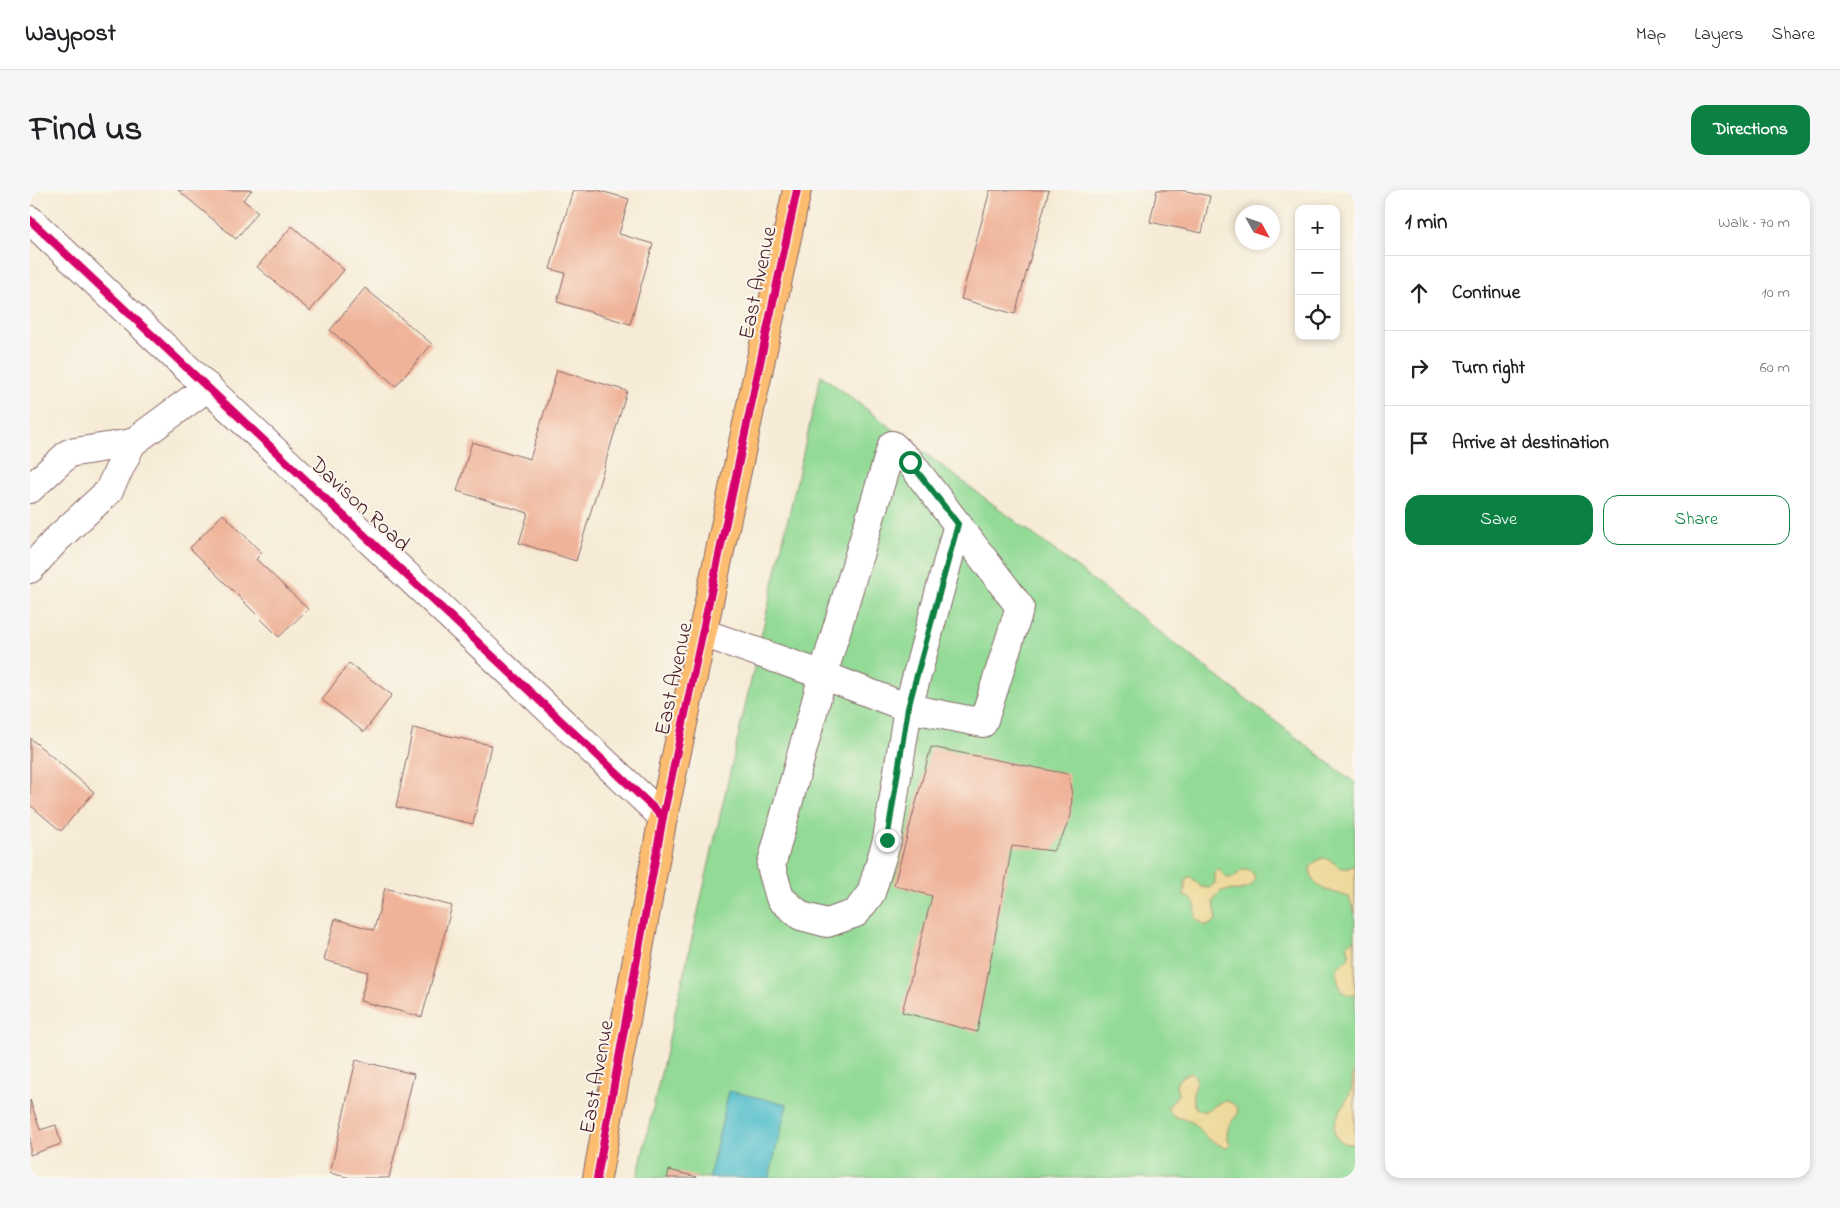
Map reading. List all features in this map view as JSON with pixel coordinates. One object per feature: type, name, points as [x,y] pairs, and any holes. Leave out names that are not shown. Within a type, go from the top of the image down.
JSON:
[{"type":"highway","name":"East Avenue","points":[[597,1178],[664,817],[797,190]]},
{"type":"street","name":"Davison Road","points":[[30,220],[664,817]]},
{"type":"street","points":[[30,489],[69,453],[132,443],[208,387]]},
{"type":"street","points":[[30,569],[58,539],[108,492],[132,443]]},
{"type":"street","points":[[703,633],[823,675],[908,708],[983,723],[1020,607],[958,524],[910,462],[892,445],[823,675],[771,866],[780,898],[801,916],[827,922],[856,913],[870,892],[887,840],[908,708],[958,524]]},
{"type":"green space","points":[[821,375],[1054,550],[1355,783],[1355,1178],[637,1178]]},
{"type":"sand","points":[[1322,858],[1331,861],[1341,868],[1350,868],[1355,865],[1355,913],[1349,897],[1330,891],[1315,881],[1310,868]]},
{"type":"sand","points":[[1218,869],[1227,878],[1233,878],[1242,870],[1249,870],[1255,879],[1253,884],[1245,889],[1221,891],[1213,901],[1216,920],[1209,925],[1203,925],[1195,917],[1196,907],[1193,901],[1184,896],[1186,881],[1188,877],[1191,877],[1201,887],[1209,888],[1215,883],[1215,873]]},
{"type":"sand","points":[[1355,939],[1355,995],[1350,995],[1340,987],[1337,978],[1337,968],[1349,958],[1347,945]]},
{"type":"sand","points":[[1355,1068],[1355,1143],[1347,1144],[1335,1136],[1334,1130],[1338,1116],[1351,1091]]},
{"type":"sand","points":[[1191,1072],[1196,1080],[1192,1100],[1195,1107],[1200,1111],[1210,1109],[1225,1101],[1237,1108],[1238,1114],[1227,1132],[1231,1145],[1226,1148],[1208,1139],[1192,1122],[1174,1116],[1167,1108],[1178,1095],[1176,1084],[1181,1077]]},
{"type":"water","points":[[729,1091],[787,1104],[769,1178],[709,1178]]},
{"type":"building","points":[[178,190],[252,190],[243,200],[258,212],[236,239]]},
{"type":"building","points":[[573,190],[597,190],[629,199],[619,234],[653,244],[630,324],[557,302],[565,273],[550,269]]},
{"type":"building","points":[[990,190],[1049,190],[1015,314],[961,299]]},
{"type":"building","points":[[1157,190],[1181,190],[1210,196],[1202,233],[1150,222]]},
{"type":"building","points":[[292,226],[344,270],[310,311],[257,267]]},
{"type":"building","points":[[365,288],[432,344],[396,386],[330,330]]},
{"type":"building","points":[[557,370],[627,391],[576,561],[519,543],[528,513],[457,491],[472,442],[530,459]]},
{"type":"building","points":[[223,514],[262,553],[256,559],[308,609],[279,637],[190,548]]},
{"type":"building","points":[[349,663],[392,695],[364,732],[322,700]]},
{"type":"building","points":[[413,728],[491,745],[473,824],[396,807]]},
{"type":"building","points":[[30,738],[94,792],[61,831],[30,805]]},
{"type":"building","points":[[931,747],[1068,774],[1072,795],[1071,815],[1063,835],[1053,851],[1012,846],[977,1032],[902,1012],[932,896],[894,885]]},
{"type":"building","points":[[385,888],[452,906],[422,1017],[360,1001],[368,972],[324,960],[335,919],[374,930]]},
{"type":"building","points":[[356,1060],[414,1074],[389,1178],[351,1178],[330,1173]]},
{"type":"building","points":[[30,1100],[40,1130],[56,1125],[61,1144],[30,1155]]},
{"type":"building","points":[[669,1170],[697,1177],[667,1178]]},
{"type":"cycle path","points":[[597,1178],[663,817],[797,190]]},
{"type":"cycle path","points":[[30,220],[663,817]]},
{"type":"route","points":[[887,840],[908,708],[958,524],[910,462]]}]
